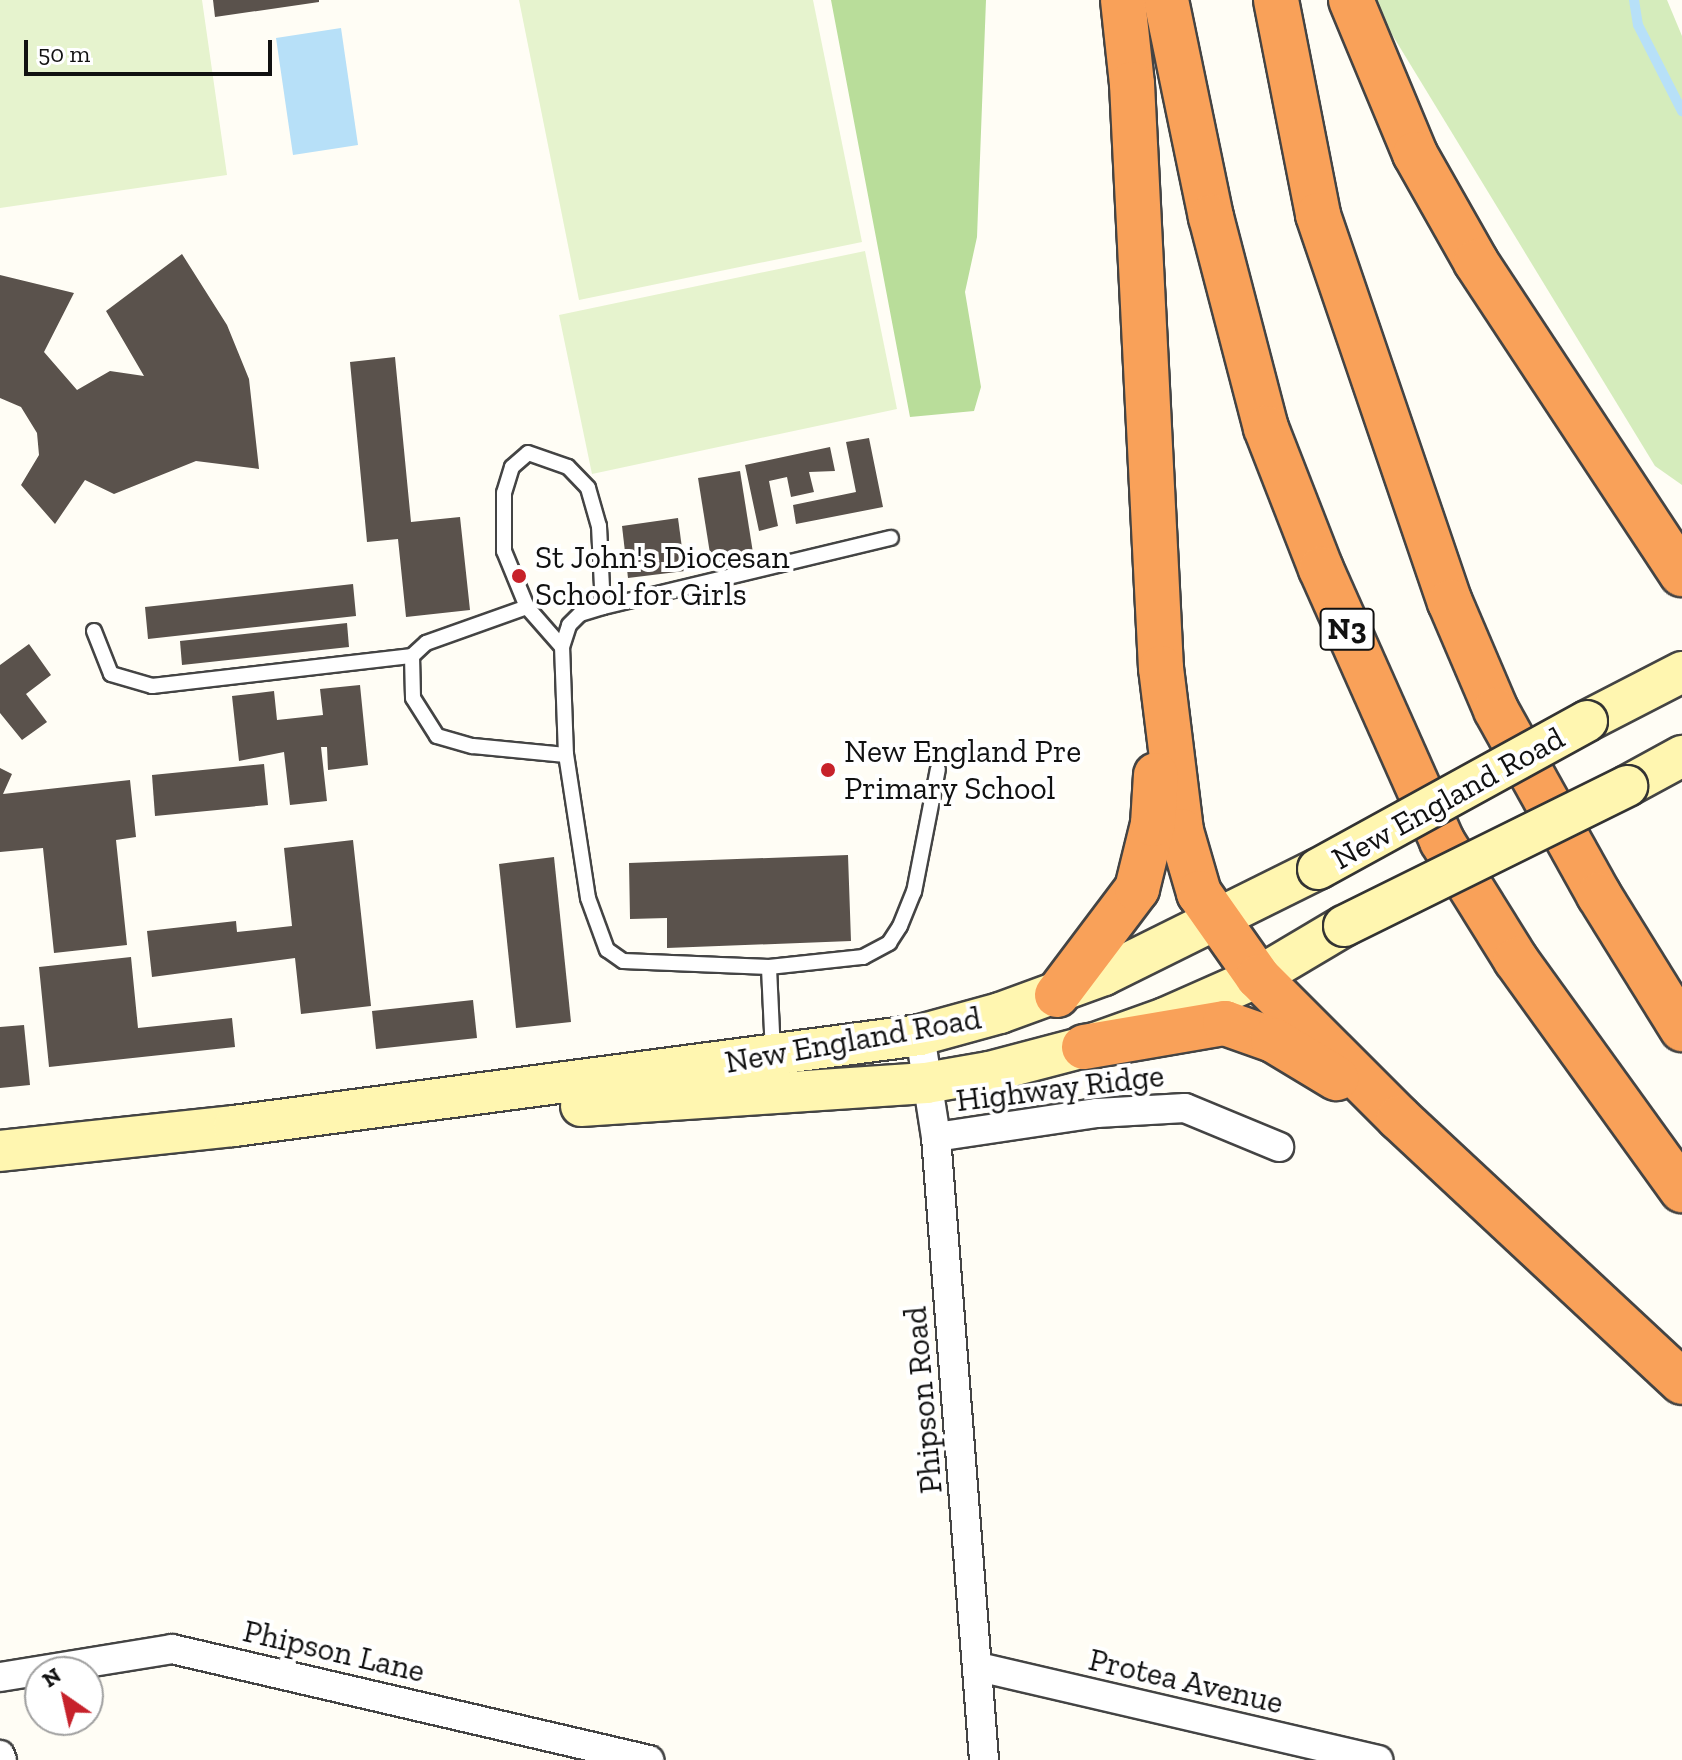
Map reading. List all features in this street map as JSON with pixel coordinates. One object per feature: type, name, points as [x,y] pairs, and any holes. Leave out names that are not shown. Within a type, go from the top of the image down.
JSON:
[{"type":"highway","points":[[1123,0],[1132,84],[1161,668],[1181,831],[1199,893],[1215,922],[1258,977],[1399,1118],[1682,1382]]},
{"type":"highway","name":"N3","points":[[1166,0],[1211,217],[1266,428],[1327,583],[1442,841],[1516,960],[1682,1190]]},
{"type":"highway","points":[[1276,0],[1318,215],[1450,602],[1496,710],[1599,895],[1682,1029]]},
{"type":"highway","points":[[1351,0],[1415,154],[1476,262],[1677,560]]},
{"type":"highway","points":[[1057,995],[1137,889],[1153,824],[1161,668]]},
{"type":"highway","points":[[1084,1047],[1208,1024],[1242,1027],[1317,1065],[1399,1118]]},
{"type":"street","name":"New England Road","points":[[0,1151],[234,1126],[773,1057],[920,1035],[1057,995],[1215,922],[1682,672]]},
{"type":"street","name":"New England Road","points":[[234,1126],[926,1083],[1084,1047],[1258,977],[1344,926],[1682,756]]},
{"type":"street","name":"Phipson Road","points":[[920,1035],[936,1137],[984,1760]]},
{"type":"street","points":[[617,1077],[625,1096],[664,1101]]},
{"type":"street","name":"Highway Ridge","points":[[936,1137],[1097,1113],[1185,1108],[1279,1147]]},
{"type":"street","points":[[0,1166],[47,1145]]},
{"type":"street","name":"Phipson Lane","points":[[0,1677],[172,1649],[649,1760]]},
{"type":"street","name":"Protea Avenue","points":[[979,1667],[1378,1760]]},
{"type":"lane","points":[[562,647],[527,607],[504,551],[504,493],[520,459],[538,453],[568,467],[588,488],[599,526],[603,607]]},
{"type":"lane","points":[[891,538],[603,607],[580,614],[569,625],[562,647],[566,755],[596,931],[613,958],[769,967],[863,957],[889,943],[914,892],[938,769]]},
{"type":"lane","points":[[94,631],[111,674],[152,686],[412,656],[453,630],[527,607]]},
{"type":"lane","points":[[412,656],[413,698],[437,736],[473,746],[566,755]]},
{"type":"lane","points":[[769,967],[773,1057]]},
{"type":"green space","points":[[0,0],[202,0],[227,175],[0,208]]},
{"type":"green space","points":[[519,0],[813,0],[862,242],[579,300]]},
{"type":"green space","points":[[831,0],[986,0],[977,237],[965,292],[981,387],[974,411],[910,417]]},
{"type":"green space","points":[[1371,0],[1667,0],[1682,36],[1682,485],[1655,466]]},
{"type":"green space","points":[[865,251],[897,409],[592,474],[559,315]]},
{"type":"water","points":[[341,28],[358,145],[293,155],[276,38]]},
{"type":"building","points":[[213,0],[319,0],[319,2],[215,17]]},
{"type":"building","points":[[182,254],[227,325],[249,379],[259,469],[196,461],[114,494],[85,480],[55,524],[21,485],[39,455],[37,433],[21,407],[0,398],[0,275],[74,293],[44,352],[77,390],[110,371],[144,376],[106,311]]},
{"type":"building","points":[[395,357],[411,522],[460,517],[470,610],[406,617],[398,539],[367,542],[350,362]]},
{"type":"building","points":[[869,438],[883,507],[796,524],[793,505],[856,492],[846,442]]},
{"type":"building","points":[[830,447],[835,471],[809,472],[814,492],[791,497],[787,477],[769,481],[778,526],[759,531],[745,465]]},
{"type":"building","points":[[740,471],[754,559],[712,566],[698,478]]},
{"type":"building","points":[[678,518],[685,571],[628,578],[622,526]]},
{"type":"building","points":[[353,584],[356,616],[148,639],[145,607]]},
{"type":"building","points":[[347,623],[349,647],[182,665],[180,641]]},
{"type":"building","points":[[29,644],[51,675],[26,694],[47,722],[22,740],[0,713],[0,665]]},
{"type":"building","points":[[360,685],[368,765],[328,770],[327,747],[321,747],[327,801],[290,805],[284,752],[239,761],[232,696],[274,691],[277,720],[323,715],[320,689]]},
{"type":"building","points":[[264,764],[268,805],[155,816],[152,775]]},
{"type":"building","points":[[0,768],[12,774],[3,794],[130,780],[136,837],[116,840],[127,945],[54,953],[43,848],[0,852]]},
{"type":"building","points":[[353,840],[371,1006],[301,1014],[295,958],[152,977],[147,931],[236,921],[237,932],[292,926],[284,848]]},
{"type":"building","points":[[848,855],[851,941],[667,948],[667,918],[630,919],[629,863]]},
{"type":"building","points":[[554,857],[571,1022],[516,1028],[499,864]]},
{"type":"building","points":[[131,957],[138,1028],[232,1018],[235,1047],[49,1067],[39,967]]},
{"type":"building","points":[[473,1000],[477,1038],[376,1049],[372,1011]]},
{"type":"building","points":[[24,1025],[30,1085],[0,1088],[0,1027]]},
{"type":"waterway","points":[[1634,0],[1638,25],[1682,111]]},
{"type":"place","name":"St John's Diocesan School for Girls","points":[[519,576]]},
{"type":"place","name":"New England Pre Primary School","points":[[828,770]]}]
